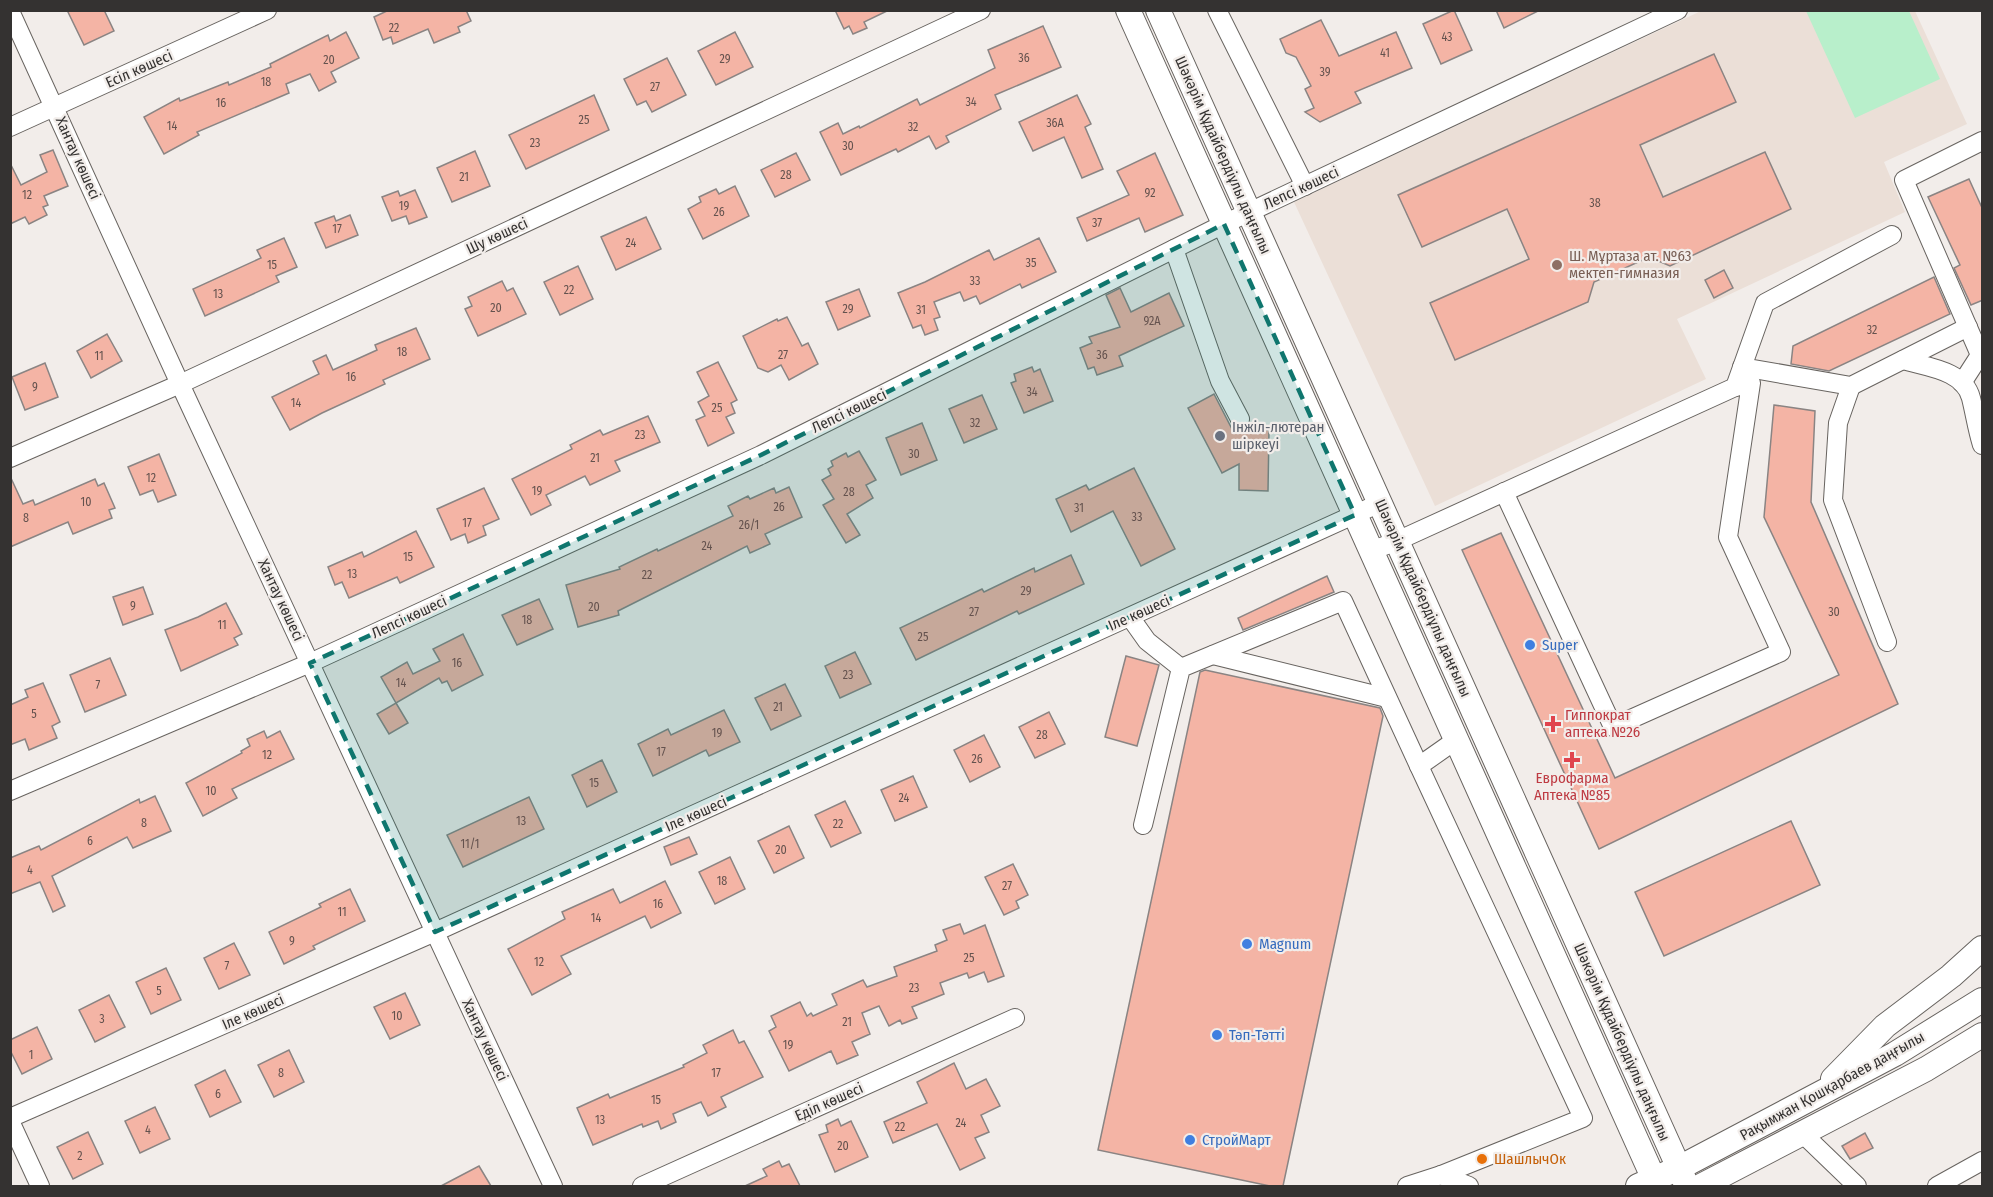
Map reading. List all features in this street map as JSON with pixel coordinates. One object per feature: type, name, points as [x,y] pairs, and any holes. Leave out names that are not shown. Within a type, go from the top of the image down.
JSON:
[{"type":"main road","name":"Шәкәрім Құдайбердіұлы даңғылы","points":[[1128,10],[1456,740],[1650,1184]]},
{"type":"main road","name":"Шәкәрім Құдайбердіұлы даңғылы","points":[[1158,10],[1683,1177]]},
{"type":"main road","points":[[1817,1096],[1885,1026],[1951,976],[1983,948]]},
{"type":"main road","name":"Рақымжан Қошқарбаев даңғылы","points":[[1650,1184],[1683,1177],[1983,1000]]},
{"type":"main road","name":"Рақымжан Қошқарбаев даңғылы","points":[[1701,1186],[1926,1069],[1983,1035]]},
{"type":"street","name":"Есіл көшесі","points":[[10,128],[267,10]]},
{"type":"street","name":"Шу көшесі","points":[[10,458],[180,384],[981,10]]},
{"type":"street","points":[[1217,10],[1305,186]]},
{"type":"street","name":"Лепсі көшесі","points":[[10,791],[310,663],[761,455],[1224,224],[1678,10]]},
{"type":"street","name":"Хантау көшесі","points":[[10,11],[180,384],[553,1186]]},
{"type":"street","points":[[1962,383],[1982,355],[1904,180],[1983,141]]},
{"type":"street","points":[[1735,387],[1765,303],[1892,236]]},
{"type":"street","points":[[1174,249],[1220,381],[1240,418]]},
{"type":"street","points":[[1742,367],[1851,386],[1968,327]]},
{"type":"street","points":[[1903,360],[1953,374],[1962,383],[1971,395],[1975,424],[1983,445]]},
{"type":"street","points":[[1371,551],[1735,387],[1751,383],[1728,537],[1781,652],[1613,727],[1504,492]]},
{"type":"street","points":[[1851,386],[1838,423],[1833,500],[1887,642]]},
{"type":"street","name":"Іле көшесі","points":[[10,1120],[435,932],[1380,503]]},
{"type":"street","points":[[1181,668],[1343,601],[1582,1118],[1441,1175],[1407,1186]]},
{"type":"street","points":[[1130,617],[1147,642],[1181,668]]},
{"type":"street","points":[[1213,655],[1387,698]]},
{"type":"street","points":[[1143,825],[1181,668]]},
{"type":"street","points":[[1419,766],[1456,740]]},
{"type":"street","name":"Еділ көшесі","points":[[642,1186],[1015,1018]]},
{"type":"street","points":[[10,1120],[40,1186]]},
{"type":"street","points":[[1803,1134],[1857,1186]]},
{"type":"street","points":[[1937,1186],[1983,1161]]},
{"type":"street","points":[[1441,1175],[1469,1186]]},
{"type":"highlighted area","points":[[1224,224],[1355,515],[435,932],[310,663],[761,455]]},
{"type":"shaded area","name":"Ш. Мұртаза ат. №63 мектеп-гимназия","points":[[1701,11],[1915,11],[1967,124],[1884,162],[1905,212],[1677,319],[1706,379],[1435,506],[1294,202]]},
{"type":"green space","points":[[1806,11],[1909,11],[1940,79],[1855,118]]},
{"type":"building","points":[[67,10],[104,10],[114,31],[84,45]]},
{"type":"building","points":[[389,10],[466,10],[471,21],[458,27],[460,32],[434,43],[428,29],[393,44],[391,37],[383,40],[374,17]]},
{"type":"building","points":[[835,10],[889,10],[864,22],[867,28],[853,34],[849,26],[844,29]]},
{"type":"building","points":[[1454,10],[1472,50],[1441,64],[1423,24]]},
{"type":"building","points":[[1496,10],[1540,10],[1504,28]]},
{"type":"building","points":[[1321,20],[1339,56],[1396,32],[1412,68],[1355,92],[1361,103],[1320,122],[1305,112],[1314,108],[1305,89],[1311,86],[1296,57],[1286,53],[1280,39]]},
{"type":"building","points":[[1043,26],[1061,67],[995,95],[1001,109],[946,136],[949,142],[936,149],[929,136],[898,152],[896,149],[841,175],[820,132],[838,123],[843,134],[859,126],[860,128],[917,99],[920,105],[995,68],[988,50]]},
{"type":"building","points":[[346,32],[359,58],[331,72],[336,82],[319,91],[310,74],[286,84],[289,93],[197,132],[199,135],[164,154],[144,117],[179,98],[180,101],[228,82],[229,85],[271,67],[270,64],[328,35],[330,41]]},
{"type":"building","points":[[735,32],[753,67],[716,85],[698,51]]},
{"type":"building","points":[[1714,54],[1736,102],[1640,145],[1663,197],[1765,152],[1791,209],[1670,266],[1649,257],[1594,282],[1588,302],[1455,360],[1430,303],[1529,259],[1507,209],[1422,247],[1398,195]]},
{"type":"building","points":[[667,58],[686,95],[652,112],[646,101],[637,105],[624,79]]},
{"type":"building","points":[[594,95],[609,130],[526,169],[509,135]]},
{"type":"building","points":[[1077,95],[1091,124],[1085,127],[1103,169],[1082,178],[1064,137],[1033,151],[1019,122]]},
{"type":"building","points":[[53,150],[68,186],[44,196],[48,205],[43,207],[47,215],[29,224],[25,217],[10,224],[10,163],[21,185],[47,172],[40,155]]},
{"type":"building","points":[[475,151],[490,186],[452,202],[437,168]]},
{"type":"building","points":[[796,153],[810,180],[775,197],[761,170]]},
{"type":"building","points":[[1155,153],[1183,215],[1145,232],[1139,218],[1087,241],[1077,218],[1129,195],[1117,171]]},
{"type":"building","points":[[1969,179],[1983,210],[1983,300],[1971,305],[1954,268],[1960,265],[1928,197]]},
{"type":"building","points":[[735,186],[749,216],[703,239],[688,209],[701,202],[699,197],[716,189],[719,194]]},
{"type":"building","points":[[415,190],[427,217],[409,224],[406,216],[392,221],[382,197],[398,191],[400,196]]},
{"type":"building","points":[[350,215],[358,235],[326,248],[315,223],[334,216],[336,221]]},
{"type":"building","points":[[646,217],[661,249],[616,270],[601,237]]},
{"type":"building","points":[[284,238],[297,267],[276,276],[279,282],[205,316],[193,289],[261,258],[257,250]]},
{"type":"building","points":[[1039,238],[1056,272],[1022,288],[1020,284],[980,304],[976,296],[964,301],[960,292],[934,302],[940,317],[934,319],[938,330],[925,335],[921,325],[913,328],[898,293],[989,250],[994,260]]},
{"type":"building","points":[[578,266],[593,299],[560,315],[544,282]]},
{"type":"building","points":[[1724,270],[1733,288],[1714,298],[1705,280]]},
{"type":"building","points":[[1934,277],[1950,314],[1829,371],[1791,364],[1793,346]]},
{"type":"building","points":[[502,281],[507,291],[513,288],[526,314],[478,336],[465,309],[472,306],[468,297]]},
{"type":"building","points":[[1120,288],[1131,312],[1169,293],[1184,326],[1119,356],[1123,366],[1097,375],[1094,367],[1088,369],[1080,348],[1092,343],[1089,337],[1120,327],[1106,295]]},
{"type":"building","points":[[859,289],[870,316],[838,330],[826,302]]},
{"type":"building","points":[[787,317],[802,346],[808,343],[818,364],[789,380],[781,365],[768,372],[758,368],[743,336],[777,319],[778,321]]},
{"type":"building","points":[[416,328],[430,359],[383,380],[385,384],[290,430],[272,397],[319,374],[313,361],[326,355],[333,370],[377,350],[375,345]]},
{"type":"building","points":[[107,334],[122,361],[91,378],[77,351]]},
{"type":"building","points":[[718,362],[737,400],[731,403],[735,413],[726,417],[734,433],[708,446],[696,420],[705,416],[698,402],[709,396],[697,372]]},
{"type":"building","points":[[45,363],[58,397],[25,410],[12,377]]},
{"type":"building","points":[[1032,367],[1034,372],[1040,369],[1053,401],[1024,413],[1011,383],[1016,381],[1014,374]]},
{"type":"building","name":"Інжіл-лютеран шіркеуі","points":[[1214,394],[1232,429],[1269,430],[1268,491],[1239,490],[1239,464],[1222,473],[1188,408]]},
{"type":"building","points":[[982,395],[997,429],[964,443],[949,409]]},
{"type":"building","points":[[1774,405],[1815,411],[1811,502],[1898,704],[1599,849],[1462,550],[1501,533],[1615,778],[1839,675],[1764,517]]},
{"type":"building","points":[[648,416],[660,442],[615,461],[620,471],[590,485],[585,476],[546,495],[551,505],[531,515],[512,479],[572,449],[570,445],[600,430],[603,435]]},
{"type":"building","points":[[922,423],[937,460],[901,475],[886,438]]},
{"type":"building","points":[[859,451],[876,480],[866,485],[873,498],[847,514],[860,535],[846,543],[823,505],[834,499],[822,480],[831,475],[828,469],[833,466],[831,461],[846,453],[848,457]]},
{"type":"building","points":[[159,454],[176,495],[158,502],[153,490],[140,495],[128,467]]},
{"type":"building","points":[[1134,468],[1175,549],[1141,566],[1113,511],[1071,532],[1056,499],[1086,485],[1089,490]]},
{"type":"building","points":[[10,476],[23,504],[33,500],[35,505],[95,479],[98,486],[104,483],[115,508],[109,510],[112,518],[73,534],[68,522],[10,547]]},
{"type":"building","points":[[789,487],[802,517],[765,534],[770,544],[750,553],[747,546],[618,611],[619,615],[578,627],[566,585],[620,569],[619,567],[657,549],[658,551],[733,516],[728,506],[748,496],[750,499],[774,488],[776,493]]},
{"type":"building","points":[[484,488],[499,519],[483,526],[486,535],[468,543],[465,534],[451,540],[437,509]]},
{"type":"building","points":[[416,531],[434,567],[400,583],[397,577],[349,598],[342,582],[335,585],[328,567],[362,552],[364,557]]},
{"type":"building","points":[[1071,555],[1084,584],[1019,614],[1017,611],[916,660],[900,628],[982,589],[984,592],[1034,568],[1035,572]]},
{"type":"building","points":[[1327,576],[1334,592],[1243,630],[1238,618]]},
{"type":"building","points":[[143,587],[153,614],[123,625],[113,597]]},
{"type":"building","points":[[539,599],[553,629],[517,645],[502,615]]},
{"type":"building","points":[[226,603],[242,634],[234,638],[238,645],[181,671],[165,630]]},
{"type":"building","points":[[463,634],[483,675],[452,691],[447,681],[442,683],[439,678],[396,703],[381,677],[407,662],[413,674],[440,661],[433,649]]},
{"type":"building","points":[[855,652],[871,684],[840,698],[825,666]]},
{"type":"building","points":[[1126,656],[1159,665],[1137,746],[1105,737]]},
{"type":"building","points":[[110,658],[126,695],[85,712],[70,675]]},
{"type":"building","points":[[1205,670],[1380,708],[1383,716],[1283,1186],[1270,1186],[1098,1150],[1200,672]]},
{"type":"building","points":[[43,683],[60,722],[52,726],[57,738],[29,750],[25,739],[10,745],[10,705],[28,697],[25,690]]},
{"type":"building","points":[[785,684],[801,716],[771,730],[755,698]]},
{"type":"building","points":[[396,703],[408,723],[389,734],[377,714]]},
{"type":"building","points":[[724,710],[740,742],[709,756],[706,750],[653,776],[638,744],[668,729],[671,735]]},
{"type":"building","points":[[1049,712],[1065,744],[1035,758],[1019,727]]},
{"type":"building","points":[[264,731],[267,738],[280,731],[294,759],[232,789],[237,798],[203,816],[186,783],[242,753],[241,751],[250,746],[247,739]]},
{"type":"building","points":[[984,735],[1000,767],[970,782],[954,750]]},
{"type":"building","points":[[602,760],[617,792],[587,807],[572,775]]},
{"type":"building","points":[[913,776],[927,807],[895,821],[881,790]]},
{"type":"building","points":[[155,796],[171,831],[133,848],[127,837],[52,876],[65,906],[53,912],[40,882],[10,894],[10,858],[39,846],[41,850],[139,799],[140,803]]},
{"type":"building","points":[[529,797],[544,829],[463,867],[447,835]]},
{"type":"building","points":[[845,801],[861,833],[831,847],[815,815]]},
{"type":"building","points":[[1791,821],[1820,885],[1664,956],[1635,892]]},
{"type":"building","points":[[789,826],[804,858],[774,873],[758,841]]},
{"type":"building","points":[[689,837],[697,854],[671,865],[664,847]]},
{"type":"building","points":[[730,857],[745,889],[715,904],[699,872]]},
{"type":"building","points":[[1013,864],[1028,895],[1016,901],[1019,908],[1004,915],[985,877]]},
{"type":"building","points":[[665,881],[681,913],[651,928],[645,916],[561,956],[571,974],[532,995],[508,949],[565,919],[562,912],[613,889],[620,903]]},
{"type":"building","points":[[350,889],[365,921],[313,946],[315,949],[284,964],[269,932],[321,907],[319,904]]},
{"type":"building","points":[[960,924],[964,934],[985,925],[1004,976],[988,982],[984,972],[969,978],[967,973],[940,983],[944,994],[912,1007],[917,1018],[902,1024],[900,1020],[889,1026],[879,1006],[862,1013],[870,1034],[852,1042],[858,1055],[837,1064],[831,1051],[789,1071],[769,1031],[776,1027],[771,1016],[800,1002],[807,1016],[811,1013],[813,1016],[837,1005],[832,994],[863,980],[867,987],[897,976],[894,967],[937,951],[935,945],[947,940],[943,930]]},
{"type":"building","points":[[234,943],[250,975],[219,989],[204,958]]},
{"type":"building","points":[[166,968],[181,1000],[151,1014],[136,982]]},
{"type":"building","points":[[405,993],[420,1025],[390,1039],[374,1007]]},
{"type":"building","points":[[109,995],[125,1027],[95,1042],[79,1010]]},
{"type":"building","points":[[37,1027],[52,1059],[22,1074],[10,1050],[10,1040]]},
{"type":"building","points":[[733,1030],[739,1043],[744,1041],[763,1077],[721,1097],[726,1107],[708,1116],[701,1102],[673,1114],[676,1122],[661,1129],[658,1121],[643,1127],[642,1124],[593,1145],[577,1108],[608,1094],[610,1098],[684,1067],[683,1065],[707,1053],[703,1045]]},
{"type":"building","points":[[289,1050],[304,1082],[274,1097],[258,1065]]},
{"type":"building","points":[[954,1063],[966,1089],[986,1079],[1000,1106],[981,1115],[989,1132],[975,1138],[985,1158],[960,1170],[937,1124],[893,1143],[884,1122],[927,1103],[917,1082]]},
{"type":"building","points":[[225,1070],[241,1102],[210,1117],[195,1085]]},
{"type":"building","points":[[155,1107],[170,1139],[140,1153],[125,1121]]},
{"type":"building","points":[[838,1119],[841,1126],[851,1121],[868,1157],[835,1172],[819,1135],[828,1132],[826,1125]]},
{"type":"building","points":[[88,1132],[103,1164],[73,1179],[57,1147]]},
{"type":"building","points":[[1865,1133],[1873,1148],[1850,1159],[1842,1146]]},
{"type":"building","points":[[779,1161],[782,1167],[789,1164],[800,1186],[745,1186],[767,1176],[763,1169]]},
{"type":"building","points":[[479,1166],[491,1186],[441,1186]]},
{"type":"place","name":"Ш. Мұртаза ат. №63 мектеп-гимназия","points":[[1557,265]]},
{"type":"place","name":"Інжіл-лютеран шіркеуі","points":[[1220,436]]},
{"type":"place","name":"Super","points":[[1530,645]]},
{"type":"place","name":"Гиппократ аптека №26","points":[[1553,724]]},
{"type":"place","name":"Еврофарма Аптека №85","points":[[1572,760]]},
{"type":"place","name":"Magnum","points":[[1247,944]]},
{"type":"place","name":"Тәп-Тәтті","points":[[1217,1035]]},
{"type":"place","name":"СтройМарт","points":[[1190,1140]]},
{"type":"place","name":"ШашлычОк","points":[[1482,1159]]}]
